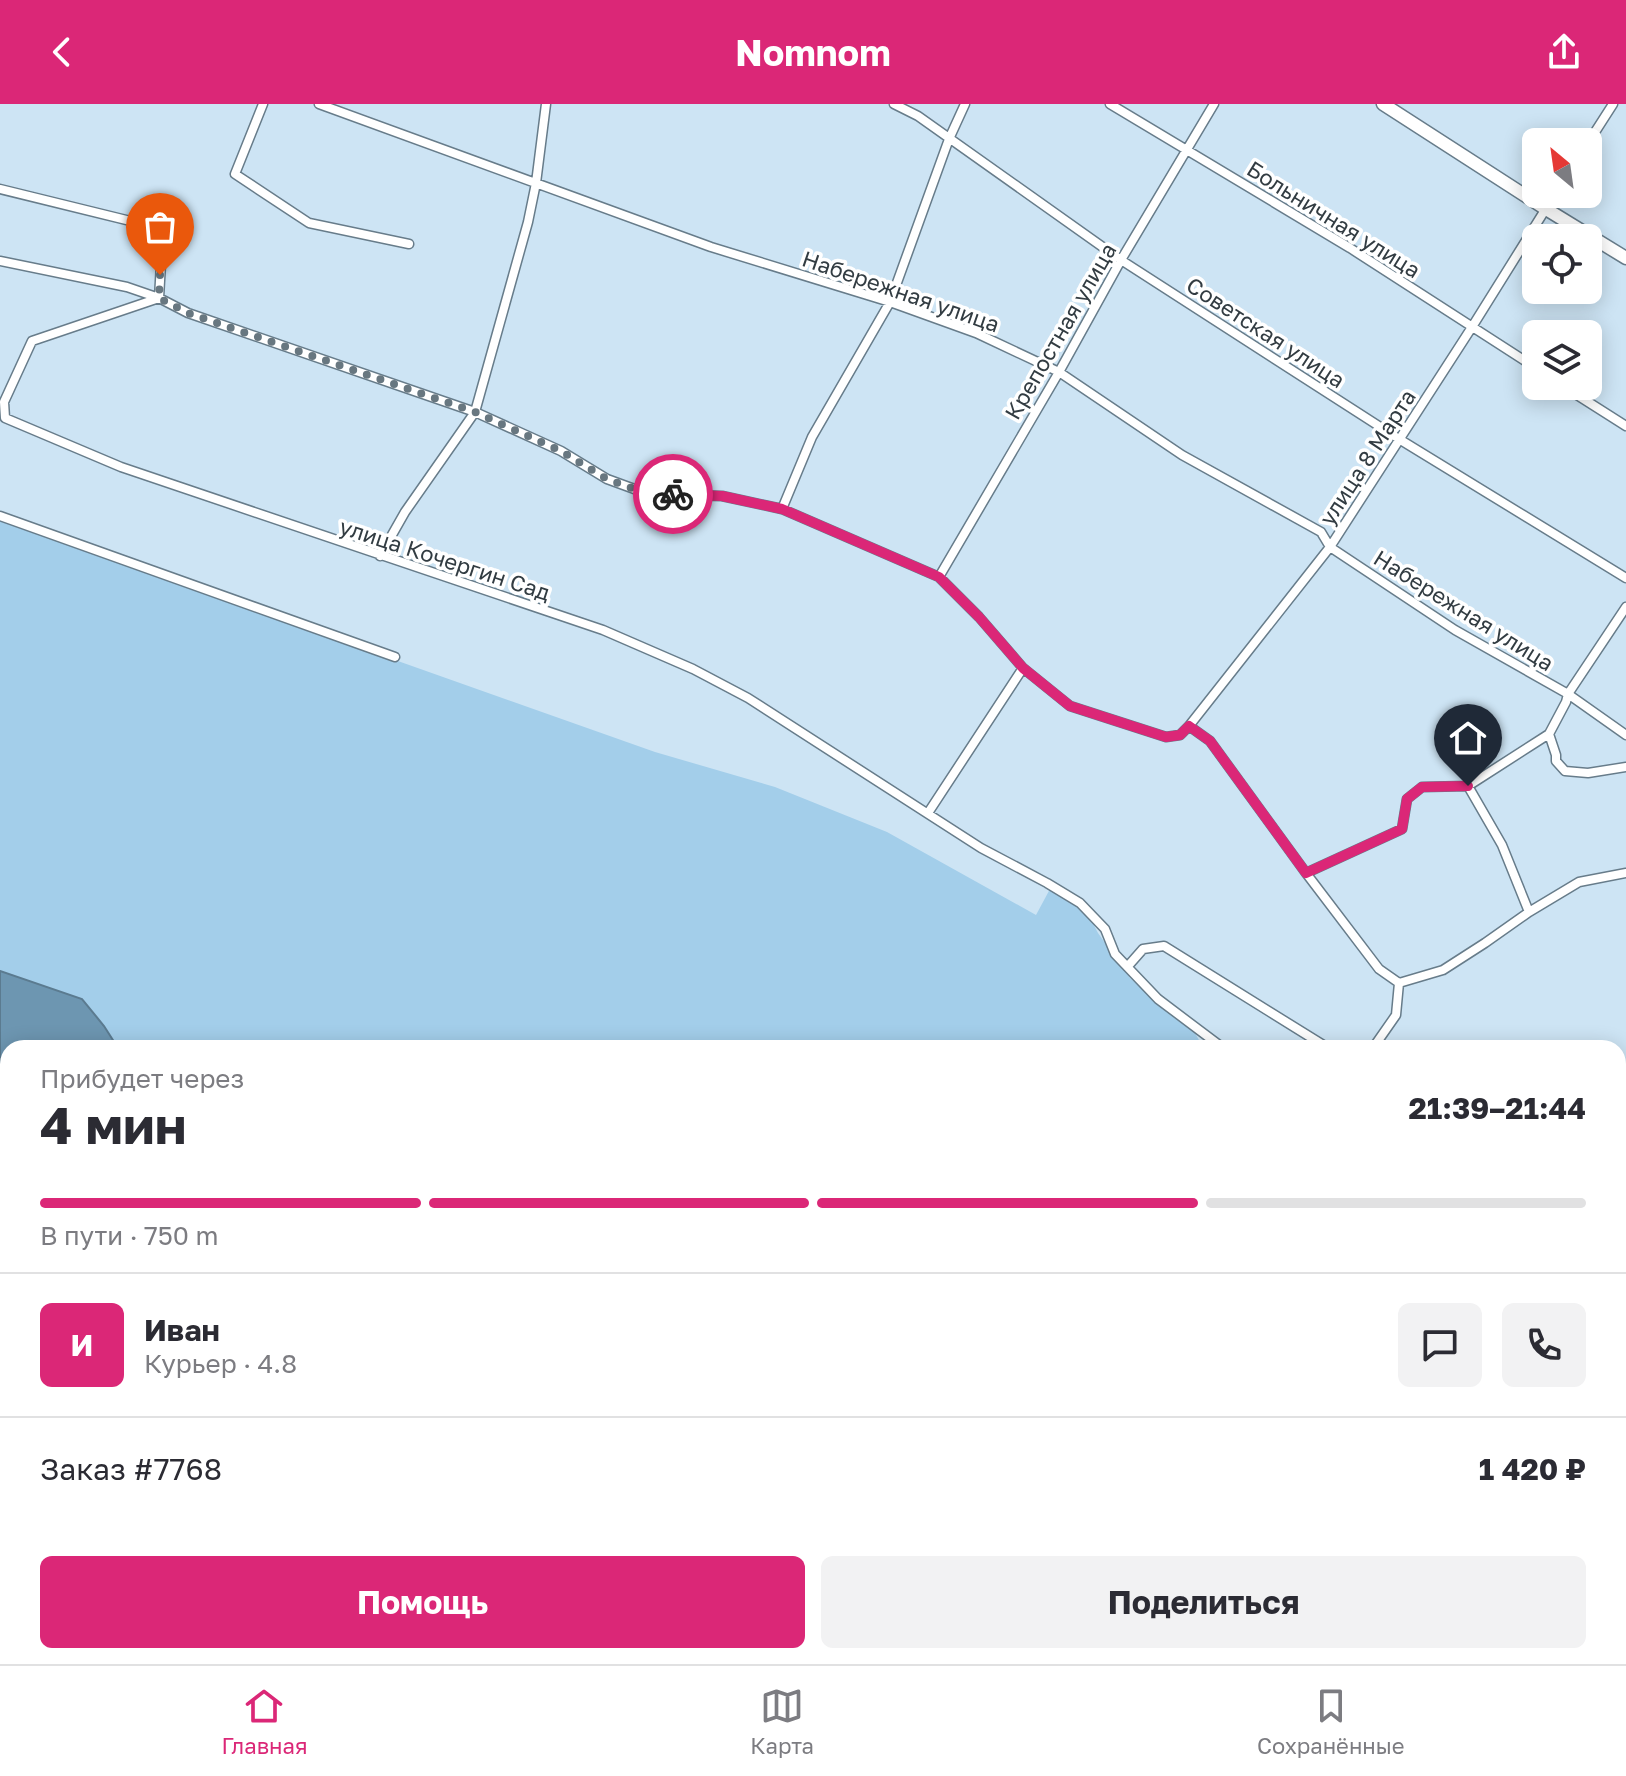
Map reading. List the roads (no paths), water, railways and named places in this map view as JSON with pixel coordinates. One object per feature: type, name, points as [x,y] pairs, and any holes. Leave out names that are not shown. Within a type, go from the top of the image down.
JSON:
[{"type":"street","points":[[263,104],[235,174],[309,223],[409,244]]},
{"type":"street","name":"Набережная улица","points":[[319,104],[711,247],[890,302],[976,333],[1059,372],[1182,455],[1321,532],[1330,547],[1455,630],[1568,694],[1626,735]]},
{"type":"street","points":[[380,556],[405,512],[475,412],[528,222],[546,104]]},
{"type":"street","name":"Советская улица","points":[[894,104],[918,116],[1121,260],[1399,439],[1626,578]]},
{"type":"street","points":[[782,509],[812,437],[890,302],[949,139],[965,104]]},
{"type":"street","name":"Больничная улица","points":[[1110,104],[1350,248],[1522,359]]},
{"type":"street","name":"Крепостная улица","points":[[939,577],[1214,104]]},
{"type":"street","points":[[1383,104],[1626,258]]},
{"type":"street","points":[[1598,128],[1613,104]]},
{"type":"street","points":[[0,189],[163,229],[159,298]]},
{"type":"street","name":"улица 8 Марта","points":[[1189,726],[1330,547],[1546,209]]},
{"type":"street","points":[[0,261],[127,287],[159,298],[188,313],[475,412],[561,451],[607,479],[648,494],[722,496],[782,509],[939,577],[1023,668],[1070,706],[1166,737],[1180,735],[1189,726],[1210,741],[1379,969],[1399,983]]},
{"type":"street","name":"улица Кочергин Сад","points":[[159,298],[32,341],[2,406],[5,418],[121,467],[603,630],[693,669],[748,698],[981,848],[1080,903],[1105,929],[1115,954],[1158,999],[1212,1040]]},
{"type":"street","points":[[1585,400],[1626,426]]},
{"type":"street","points":[[0,516],[395,657]]},
{"type":"street","points":[[1306,873],[1402,829],[1407,799],[1422,787],[1468,786],[1549,734],[1568,694],[1626,607]]},
{"type":"street","points":[[928,813],[1023,668]]},
{"type":"street","points":[[1549,734],[1556,761],[1565,771],[1588,773],[1626,767]]},
{"type":"street","points":[[1468,786],[1502,845],[1529,912]]},
{"type":"street","points":[[1399,983],[1443,970],[1579,882],[1626,873]]},
{"type":"street","points":[[1128,966],[1143,949],[1164,946],[1315,1040]]},
{"type":"street","points":[[1379,1040],[1396,1015],[1399,983]]}]
